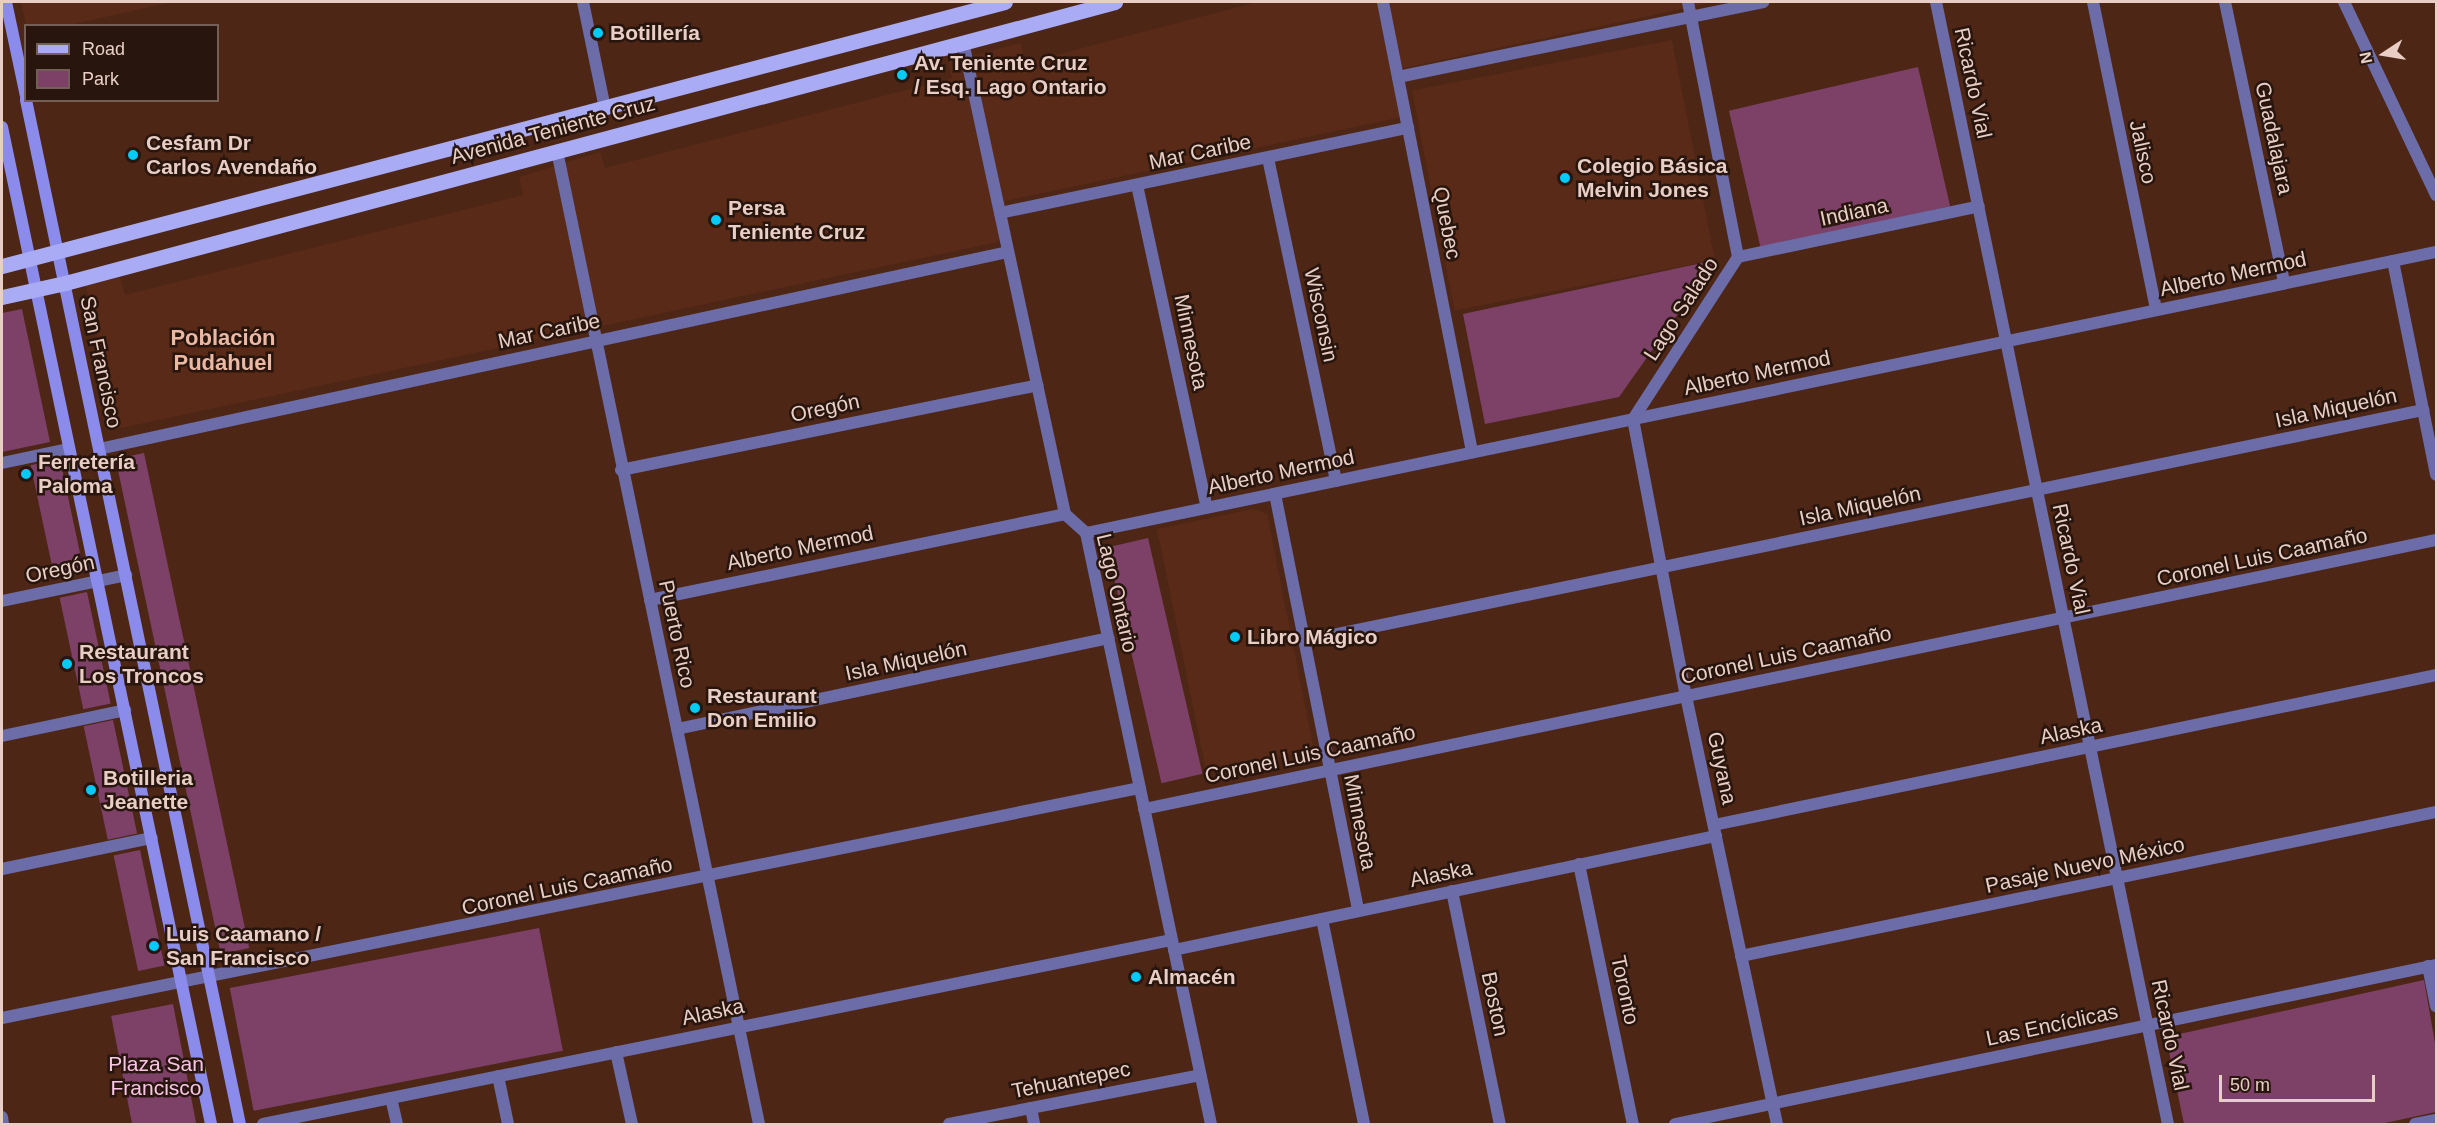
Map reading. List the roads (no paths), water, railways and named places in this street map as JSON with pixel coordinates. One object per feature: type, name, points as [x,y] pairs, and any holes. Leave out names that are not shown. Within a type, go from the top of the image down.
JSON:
[{"type":"main road","points":[[6,2],[24,87]]},
{"type":"main road","name":"Avenida Teniente Cruz","points":[[2,266],[606,108],[974,6],[1005,2]]},
{"type":"main road","name":"Avenida Teniente Cruz","points":[[2,297],[65,283],[1115,2]]},
{"type":"main road","name":"San Francisco","points":[[26,102],[240,1125]]},
{"type":"main road","points":[[2,127],[27,261],[125,710],[211,1125]]},
{"type":"street","points":[[583,2],[606,108]]},
{"type":"street","name":"Quebec","points":[[1383,2],[1472,453]]},
{"type":"street","name":"Lago Salado","points":[[1633,419],[1738,257],[1688,2]]},
{"type":"street","points":[[1398,77],[1763,2]]},
{"type":"street","name":"Ricardo Vial","points":[[1936,2],[2169,1125]]},
{"type":"street","name":"Jalisco","points":[[2093,2],[2156,310]]},
{"type":"street","name":"Guadalajara","points":[[2225,2],[2284,283]]},
{"type":"street","points":[[2344,2],[2436,195]]},
{"type":"street","points":[[963,42],[1065,514]]},
{"type":"street","name":"Mar Caribe","points":[[1000,213],[1408,128]]},
{"type":"street","name":"Puerto Rico","points":[[557,151],[621,470],[709,877],[759,1125]]},
{"type":"street","name":"Wisconsin","points":[[1268,158],[1336,481]]},
{"type":"street","name":"Minnesota","points":[[1137,185],[1207,508]]},
{"type":"street","name":"Indiana","points":[[1738,257],[1978,206]]},
{"type":"street","name":"Mar Caribe","points":[[99,449],[1008,252]]},
{"type":"street","name":"Alberto Mermod","points":[[1086,533],[2436,252]]},
{"type":"street","points":[[2392,261],[2436,475]]},
{"type":"street","name":"Oregón","points":[[621,470],[1037,385]]},
{"type":"street","name":"Isla Miquelón","points":[[1304,641],[2423,410]]},
{"type":"street","name":"Guyana","points":[[1633,419],[1686,696],[1777,1125]]},
{"type":"street","points":[[2,463],[68,449]]},
{"type":"street","name":"Minnesota","points":[[1275,494],[1358,911]]},
{"type":"street","name":"Alberto Mermod","points":[[650,600],[1065,514]]},
{"type":"street","name":"Lago Ontario","points":[[1065,514],[1086,533],[1211,1125]]},
{"type":"street","name":"Coronel Luis Caamaño","points":[[1144,809],[2436,540]]},
{"type":"street","name":"Oregón","points":[[2,601],[126,575]]},
{"type":"street","name":"Isla Miquelón","points":[[677,729],[1108,638]]},
{"type":"street","name":"Alaska","points":[[263,1125],[739,1027],[1322,919],[1579,864],[1715,830],[2090,747],[2436,675]]},
{"type":"street","points":[[2,736],[125,710]]},
{"type":"street","name":"Coronel Luis Caamaño","points":[[2,1018],[211,978],[1140,788]]},
{"type":"street","name":"Pasaje Nuevo México","points":[[1741,956],[2436,812]]},
{"type":"street","points":[[2,869],[152,838]]},
{"type":"street","name":"Toronto","points":[[1579,864],[1633,1125]]},
{"type":"street","name":"Boston","points":[[1452,891],[1500,1125]]},
{"type":"street","points":[[1322,919],[1364,1125]]},
{"type":"street","points":[[2432,965],[2436,1006]]},
{"type":"street","name":"Las Encíclicas","points":[[1675,1125],[2432,965]]},
{"type":"street","points":[[616,1052],[632,1125]]},
{"type":"street","name":"Tehuantepec","points":[[949,1125],[1200,1075]]},
{"type":"street","points":[[498,1076],[508,1125]]},
{"type":"street","points":[[390,1098],[397,1125]]},
{"type":"street","points":[[1031,1108],[1034,1125]]},
{"type":"street","points":[[2,1117],[3,1125]]},
{"type":"street","points":[[2415,1125],[2436,1120]]},
{"type":"place","name":"Botillería","points":[[598,33]]},
{"type":"place","name":"Av. Teniente Cruz / Esq. Lago Ontario","points":[[902,75]]},
{"type":"place","name":"Cesfam Dr Carlos Avendaño","points":[[133,155]]},
{"type":"place","name":"Colegio Básica Melvin Jones","points":[[1565,178]]},
{"type":"place","name":"Persa Teniente Cruz","points":[[716,220]]},
{"type":"place","name":"Ferretería Paloma","points":[[26,474]]},
{"type":"place","name":"Libro Mágico","points":[[1235,637]]},
{"type":"place","name":"Restaurant Los Troncos","points":[[67,664]]},
{"type":"place","name":"Restaurant Don Emilio","points":[[695,708]]},
{"type":"place","name":"Botilleria Jeanette","points":[[91,790]]},
{"type":"place","name":"Luis Caamano / San Francisco","points":[[154,946]]},
{"type":"place","name":"Almacén","points":[[1136,977]]},
{"type":"district","name":"Población Pudahuel","points":[[223,350]]},
{"type":"park label","name":"Plaza San Francisco","points":[[156,1076]]}]
